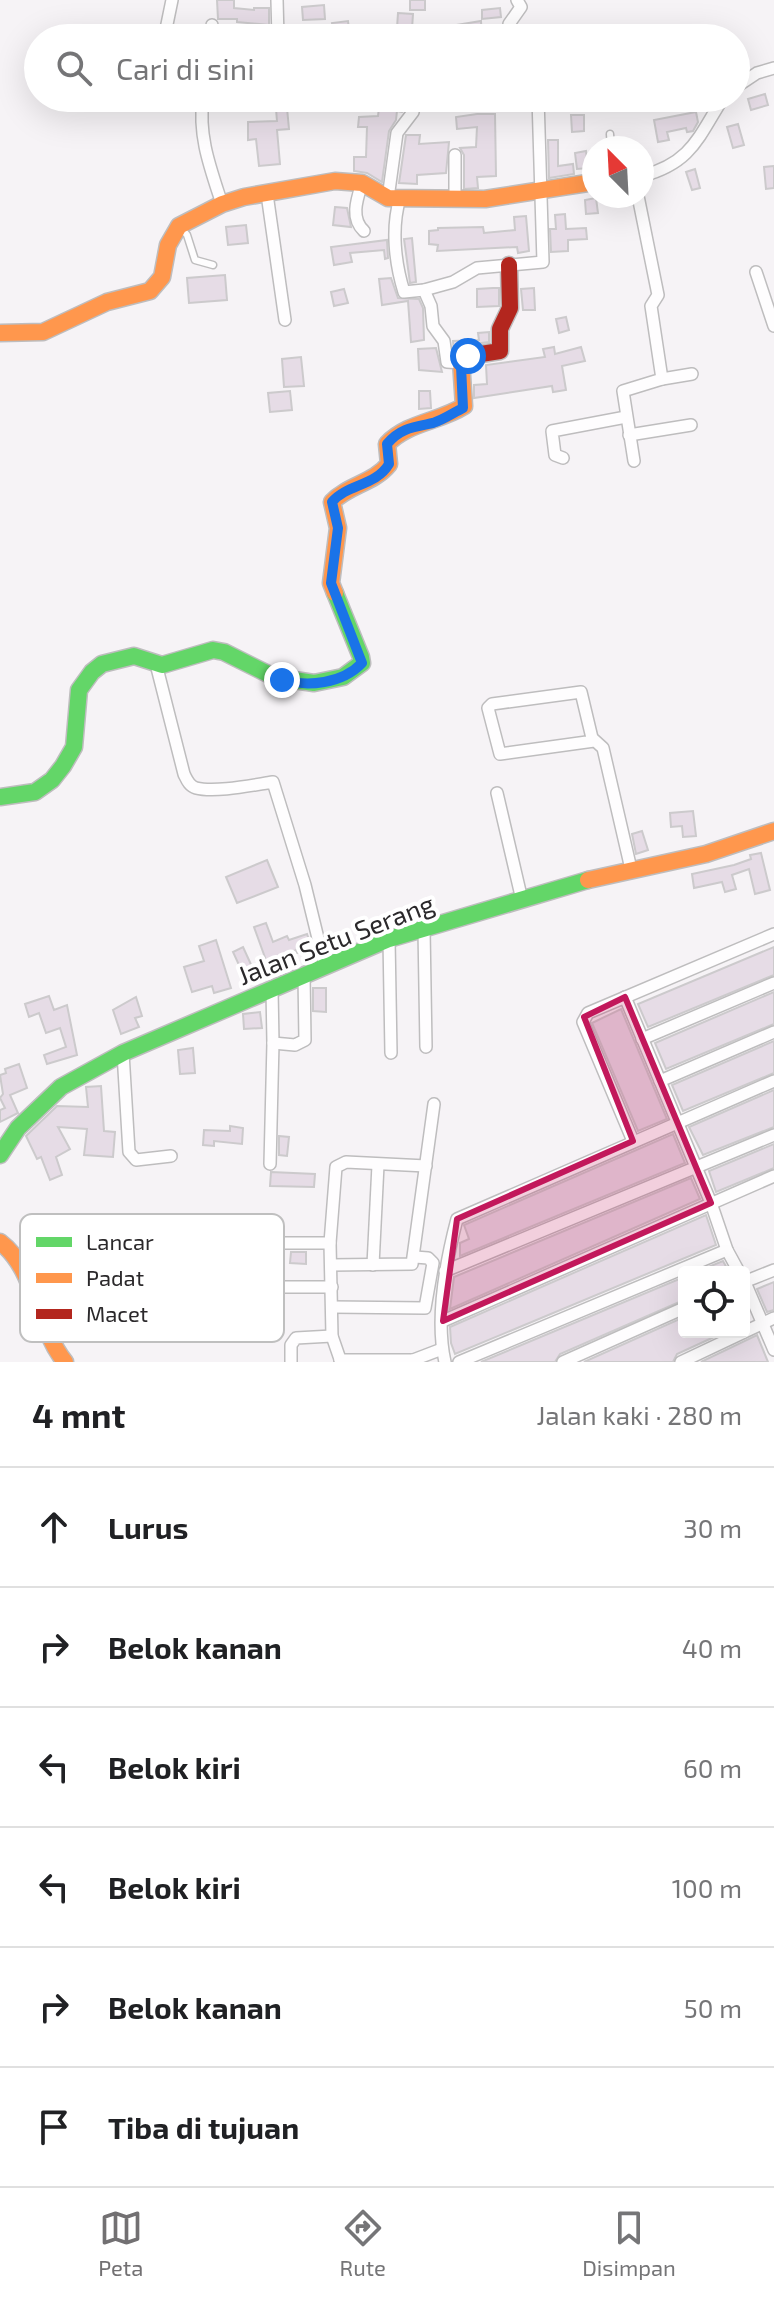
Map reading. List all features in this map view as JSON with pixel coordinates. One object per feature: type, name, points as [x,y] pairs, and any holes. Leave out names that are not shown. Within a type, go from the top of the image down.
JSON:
[{"type":"street","points":[[167,24],[172,0]]},
{"type":"street","points":[[277,0],[278,24]]},
{"type":"street","points":[[509,24],[521,7],[517,0]]},
{"type":"street","points":[[750,78],[774,68]]},
{"type":"street","points":[[201,112],[203,146],[222,204]]},
{"type":"street","points":[[413,112],[397,133],[395,241],[403,290],[424,290],[453,282],[477,268],[543,262],[538,112]]},
{"type":"street","points":[[654,173],[665,170],[687,154],[714,112]]},
{"type":"street","points":[[455,155],[455,200]]},
{"type":"street","points":[[0,333],[43,332],[107,302],[150,291],[162,277],[168,245],[179,226],[222,204],[335,181],[362,183],[394,198],[455,200],[582,184]]},
{"type":"street","points":[[362,183],[356,222],[364,231]]},
{"type":"street","points":[[267,194],[285,320]]},
{"type":"street","points":[[640,208],[658,295],[651,306],[662,379]]},
{"type":"street","points":[[0,797],[35,792],[52,780],[63,766],[74,747],[79,690],[102,664],[137,656],[162,665],[213,650],[299,685],[335,679],[358,668],[362,663],[361,657],[331,583],[338,528],[332,502],[382,475],[389,464],[387,444],[398,433],[436,422],[463,408],[463,358],[500,351],[500,329],[510,308],[509,265]]},
{"type":"street","points":[[756,272],[774,326]]},
{"type":"street","points":[[424,290],[431,306],[433,326],[444,341],[447,362],[461,363]]},
{"type":"street","points":[[634,461],[623,391],[692,374]]},
{"type":"street","points":[[563,458],[555,455],[552,431],[626,417]]},
{"type":"street","points":[[629,435],[691,425]]},
{"type":"street","points":[[156,664],[184,774],[190,784],[196,788],[210,788],[273,782],[305,885],[325,967]]},
{"type":"street","points":[[594,741],[581,692],[492,704],[488,708],[500,754],[594,741],[601,744],[631,869]]},
{"type":"street","points":[[497,793],[522,900]]},
{"type":"street","name":"Jalan Setu Serang","points":[[0,1155],[9,1139],[43,1101],[61,1087],[123,1053],[389,939],[631,869],[706,854],[774,831]]},
{"type":"street","points":[[424,929],[426,1047]]},
{"type":"street","points":[[633,1141],[583,1022],[588,1013],[774,934]]},
{"type":"street","points":[[389,939],[391,1053]]},
{"type":"street","points":[[273,1043],[295,1045],[305,1040],[304,975]]},
{"type":"street","points":[[642,1039],[774,983]]},
{"type":"street","points":[[270,1164],[272,989]]},
{"type":"street","points":[[625,997],[736,1266]]},
{"type":"street","points":[[660,1081],[774,1032]]},
{"type":"street","points":[[123,1053],[129,1152],[136,1160],[171,1156]]},
{"type":"street","points":[[445,1362],[442,1349],[445,1271],[457,1219],[774,1081]]},
{"type":"street","points":[[331,1265],[412,1264],[434,1104]]},
{"type":"street","points":[[445,1271],[774,1135]]},
{"type":"street","points":[[426,1166],[346,1162],[336,1167],[330,1243],[332,1336],[340,1361],[410,1361],[442,1349]]},
{"type":"street","points":[[373,1265],[378,1165]]},
{"type":"street","points":[[443,1321],[774,1176]]},
{"type":"street","points":[[0,1242],[20,1261]]},
{"type":"street","points":[[284,1243],[330,1243]]},
{"type":"street","points":[[459,1362],[727,1250]]},
{"type":"street","points":[[332,1307],[425,1308],[433,1263],[428,1258],[415,1257]]},
{"type":"street","points":[[750,1279],[774,1270]]},
{"type":"street","points":[[284,1287],[332,1287]]},
{"type":"street","points":[[750,1291],[768,1321],[774,1350]]},
{"type":"street","points":[[563,1362],[678,1311]]},
{"type":"street","points":[[681,1362],[768,1321]]},
{"type":"street","points":[[291,1362],[291,1345],[296,1338],[332,1336]]},
{"type":"street","points":[[53,1342],[65,1362]]},
{"type":"lane","points":[[179,226],[187,235],[195,260],[213,265]]},
{"type":"highlighted area","points":[[625,997],[711,1203],[443,1321],[457,1219],[633,1141],[584,1017]]},
{"type":"building","points":[[217,0],[234,0],[234,8],[269,8],[269,24],[218,19]]},
{"type":"building","points":[[410,0],[425,0],[425,10],[410,10]]},
{"type":"building","points":[[324,5],[325,19],[303,20],[302,7]]},
{"type":"building","points":[[500,8],[501,17],[482,19],[482,10]]},
{"type":"building","points":[[398,13],[413,14],[412,24],[397,24]]},
{"type":"building","points":[[765,94],[768,105],[751,110],[750,98]]},
{"type":"building","points":[[276,112],[287,112],[289,129],[277,130],[280,164],[259,166],[256,139],[248,140],[248,122],[277,121]]},
{"type":"building","points":[[378,112],[397,112],[389,131],[382,182],[367,173],[354,171],[354,157],[366,157],[367,127],[358,127],[359,117],[378,116]]},
{"type":"building","points":[[696,112],[698,122],[693,131],[687,132],[686,128],[667,132],[669,140],[658,142],[654,120]]},
{"type":"building","points":[[495,114],[496,176],[477,177],[478,188],[464,189],[464,155],[460,148],[476,147],[477,127],[457,129],[456,117]]},
{"type":"building","points":[[571,115],[584,115],[584,131],[572,132]]},
{"type":"building","points":[[738,124],[744,145],[733,148],[727,127]]},
{"type":"building","points":[[406,135],[420,135],[419,144],[449,142],[446,173],[417,175],[417,184],[399,183]]},
{"type":"building","points":[[548,140],[558,140],[558,166],[573,164],[574,174],[549,178]]},
{"type":"building","points":[[582,152],[582,169],[577,169],[575,153]]},
{"type":"building","points":[[774,166],[774,188],[766,189],[764,167]]},
{"type":"building","points":[[695,169],[700,188],[692,190],[686,172]]},
{"type":"building","points":[[335,207],[347,208],[351,227],[333,225]]},
{"type":"building","points":[[586,208],[597,208],[598,213],[586,214]]},
{"type":"building","points":[[565,214],[566,229],[586,228],[587,239],[568,240],[568,251],[551,252],[550,229],[556,229],[555,215]]},
{"type":"building","points":[[526,216],[529,251],[518,253],[517,247],[437,251],[438,245],[429,244],[429,231],[438,228],[483,227],[484,233],[515,230],[514,217]]},
{"type":"building","points":[[246,225],[248,243],[228,245],[226,227]]},
{"type":"building","points":[[412,238],[416,282],[410,283],[404,239]]},
{"type":"building","points":[[387,240],[388,258],[385,259],[384,250],[350,253],[352,262],[334,265],[331,247]]},
{"type":"building","points":[[225,275],[227,300],[189,303],[187,278]]},
{"type":"building","points":[[391,278],[398,298],[419,299],[423,308],[424,340],[411,342],[408,301],[382,305],[379,279]]},
{"type":"building","points":[[499,288],[499,306],[477,307],[477,289]]},
{"type":"building","points":[[534,288],[535,310],[523,310],[521,289]]},
{"type":"building","points":[[344,289],[348,303],[334,306],[331,292]]},
{"type":"building","points":[[566,317],[569,330],[559,333],[556,319]]},
{"type":"building","points":[[489,332],[489,342],[466,345],[454,352],[453,341],[479,340],[478,333]]},
{"type":"building","points":[[554,347],[555,354],[581,347],[585,361],[562,366],[566,390],[553,392],[552,386],[474,398],[474,385],[487,384],[486,365],[545,357],[543,349]]},
{"type":"building","points":[[436,348],[442,372],[419,370],[418,349]]},
{"type":"building","points":[[301,357],[304,386],[284,387],[282,359]]},
{"type":"building","points":[[290,391],[292,410],[270,412],[268,393]]},
{"type":"building","points":[[419,391],[430,391],[431,408],[419,409]]},
{"type":"building","points":[[693,811],[696,836],[683,837],[682,826],[671,827],[670,813]]},
{"type":"building","points":[[642,831],[648,850],[636,854],[632,834]]},
{"type":"building","points":[[761,853],[770,890],[755,894],[749,869],[732,875],[736,889],[725,892],[722,882],[694,888],[692,874],[734,865],[751,859],[750,855]]},
{"type":"building","points":[[267,860],[278,887],[237,903],[226,877]]},
{"type":"building","points":[[266,923],[273,942],[287,936],[289,940],[307,934],[312,948],[297,953],[296,950],[267,963],[254,927]]},
{"type":"building","points":[[216,940],[231,988],[214,993],[212,986],[192,992],[184,967],[204,961],[199,946]]},
{"type":"building","points":[[243,947],[254,971],[244,976],[233,952]]},
{"type":"building","points":[[774,947],[774,975],[648,1027],[638,1004]]},
{"type":"building","points":[[313,988],[326,988],[326,1012],[313,1011]]},
{"type":"building","points":[[774,992],[774,1024],[666,1069],[655,1043]]},
{"type":"building","points":[[49,996],[54,1010],[67,1005],[77,1055],[47,1064],[44,1055],[66,1047],[60,1028],[46,1033],[39,1013],[29,1017],[25,1004]]},
{"type":"building","points":[[136,997],[142,1016],[135,1018],[139,1027],[121,1034],[113,1010]]},
{"type":"building","points":[[621,1009],[667,1119],[638,1131],[592,1023]]},
{"type":"building","points":[[260,1012],[262,1028],[244,1029],[243,1014]]},
{"type":"building","points":[[774,1041],[774,1073],[683,1111],[672,1085]]},
{"type":"building","points":[[193,1048],[195,1073],[180,1074],[178,1050]]},
{"type":"building","points":[[19,1064],[27,1088],[10,1095],[18,1113],[0,1122],[0,1110],[5,1108],[0,1098],[3,1094],[0,1075],[6,1073],[5,1069]]},
{"type":"building","points":[[101,1086],[104,1131],[115,1132],[113,1157],[84,1155],[87,1129],[58,1127],[70,1149],[56,1157],[62,1175],[50,1180],[41,1157],[37,1159],[26,1136],[57,1106],[88,1107],[86,1087]]},
{"type":"building","points":[[774,1090],[774,1127],[703,1155],[689,1127]]},
{"type":"building","points":[[230,1126],[243,1128],[242,1144],[214,1141],[214,1146],[203,1145],[204,1130],[230,1131]]},
{"type":"building","points":[[673,1134],[685,1163],[460,1256],[460,1243],[469,1239],[464,1225]]},
{"type":"building","points":[[279,1136],[289,1137],[287,1156],[279,1155]]},
{"type":"building","points":[[774,1144],[774,1168],[716,1192],[709,1171]]},
{"type":"building","points":[[271,1172],[315,1174],[314,1187],[270,1186]]},
{"type":"building","points":[[691,1178],[700,1199],[450,1309],[454,1277]]},
{"type":"building","points":[[706,1215],[716,1245],[455,1354],[450,1327]]},
{"type":"building","points":[[291,1252],[306,1252],[306,1264],[290,1263]]},
{"type":"building","points":[[678,1280],[678,1303],[560,1354],[555,1362],[481,1362]]},
{"type":"building","points":[[774,1282],[774,1310],[767,1312],[757,1289]]},
{"type":"building","points":[[678,1320],[678,1338],[712,1338],[677,1354],[673,1362],[584,1362]]},
{"type":"building","points":[[757,1335],[768,1362],[701,1362]]},
{"type":"traffic: fast","points":[[0,797],[35,792],[52,780],[63,766],[74,747],[79,690],[102,664],[134,656],[162,665],[213,650],[224,652],[274,677],[314,683],[343,677],[362,663],[335,593]]},
{"type":"traffic: fast","points":[[0,1155],[18,1128],[61,1087],[123,1053],[389,939],[588,880]]},
{"type":"traffic: slow","points":[[0,333],[43,332],[107,302],[150,291],[162,277],[168,245],[179,226],[222,204],[244,197],[335,181],[362,183],[388,198],[485,199],[582,184]]},
{"type":"traffic: slow","points":[[335,593],[331,583],[338,528],[332,502],[389,464],[387,444],[395,437],[464,406],[461,361]]},
{"type":"traffic: slow","points":[[588,880],[706,854],[774,831]]},
{"type":"traffic: slow","points":[[0,1242],[20,1265]]},
{"type":"traffic: slow","points":[[52,1342],[65,1362]]},
{"type":"traffic: jam","points":[[461,361],[468,356],[500,351],[500,329],[510,308],[509,265]]},
{"type":"route","points":[[282,680],[299,685],[312,684],[349,674],[362,663],[331,583],[338,528],[331,509],[332,502],[334,498],[382,475],[389,464],[387,444],[398,433],[416,425],[436,422],[463,408],[461,361],[468,356]]}]
